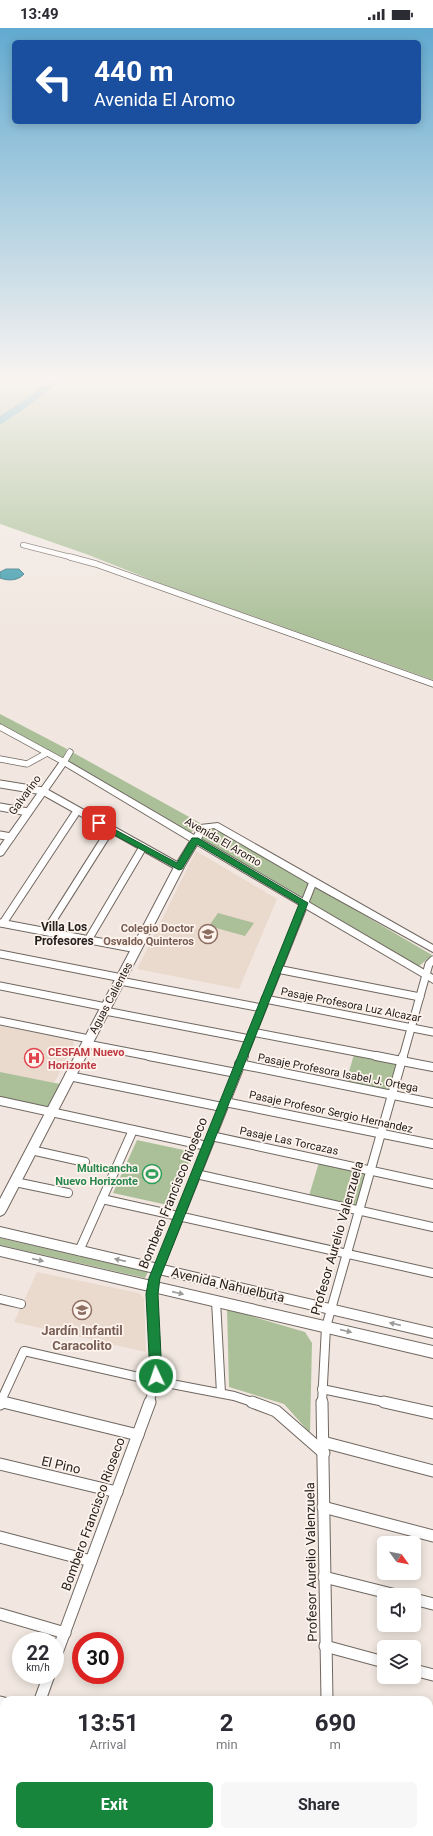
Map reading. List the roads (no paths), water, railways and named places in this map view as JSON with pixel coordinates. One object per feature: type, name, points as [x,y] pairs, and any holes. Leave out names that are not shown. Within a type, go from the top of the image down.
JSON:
[{"type":"street","points":[[23,545],[96,564],[433,684]]},
{"type":"street","name":"Avenida El Aromo","points":[[0,727],[64,762],[430,978]]},
{"type":"street","name":"Galvarino","points":[[0,853],[70,752]]},
{"type":"street","points":[[0,759],[27,764],[47,753]]},
{"type":"street","points":[[0,784],[43,791],[110,830],[179,867]]},
{"type":"street","points":[[0,807],[28,812]]},
{"type":"street","points":[[77,811],[1,923],[137,949]]},
{"type":"street","name":"Avenida El Aromo","points":[[202,828],[208,825],[217,826],[433,949]]},
{"type":"street","name":"Aguas Calientes","points":[[0,1211],[179,867],[202,828]]},
{"type":"street","points":[[46,931],[110,830]]},
{"type":"street","points":[[0,835],[11,837]]},
{"type":"street","points":[[88,940],[143,848]]},
{"type":"street","name":"Bombero Francisco Rioseco","points":[[64,1633],[153,1393],[156,1381],[152,1286],[303,903],[313,882]]},
{"type":"street","points":[[0,954],[262,1008]]},
{"type":"street","name":"Profesor Aurelio Valenzuela","points":[[327,1696],[322,1389],[326,1327],[358,1210],[420,997],[430,978],[429,964],[433,960]]},
{"type":"street","points":[[277,970],[420,997]]},
{"type":"street","points":[[0,986],[105,1009],[402,1060],[433,1067]]},
{"type":"street","name":"Pasaje Profesora Luz Alcazar","points":[[265,999],[433,1032]]},
{"type":"street","name":"Pasaje Profesora Isabel J. Ortega","points":[[0,1021],[88,1041],[238,1069],[392,1094],[433,1103]]},
{"type":"street","name":"Pasaje Profesor Sergio Hernandez","points":[[69,1076],[433,1144]]},
{"type":"street","points":[[0,1101],[207,1146]]},
{"type":"street","points":[[79,1251],[133,1130]]},
{"type":"street","name":"Pasaje Las Torcazas","points":[[211,1136],[433,1184]]},
{"type":"street","points":[[31,1150],[85,1162]]},
{"type":"street","points":[[196,1174],[433,1227]]},
{"type":"street","points":[[15,1182],[68,1193]]},
{"type":"street","points":[[102,1199],[433,1273]]},
{"type":"street","name":"Avenida Nahuelbuta","points":[[0,1232],[433,1333]]},
{"type":"street","name":"Avenida Nahuelbuta","points":[[0,1251],[433,1352]]},
{"type":"street","points":[[0,1298],[21,1304]]},
{"type":"street","points":[[216,1301],[220,1393]]},
{"type":"street","points":[[138,1435],[1,1403],[24,1351],[156,1381],[220,1393],[276,1411],[324,1453]]},
{"type":"street","points":[[322,1389],[433,1414]]},
{"type":"street","points":[[323,1442],[433,1471]]},
{"type":"street","name":"El Pino","points":[[0,1464],[117,1492]]},
{"type":"street","points":[[323,1507],[433,1536]]},
{"type":"street","points":[[0,1537],[91,1561]]},
{"type":"street","points":[[324,1577],[377,1590]]},
{"type":"street","points":[[421,1601],[433,1604]]},
{"type":"street","points":[[0,1614],[61,1632]]},
{"type":"street","points":[[326,1646],[377,1660]]},
{"type":"street","points":[[421,1672],[433,1675]]},
{"type":"street","points":[[41,1696],[46,1684]]},
{"type":"water","points":[[6,569],[19,569],[24,574],[13,580],[0,578],[0,572]]},
{"type":"place","name":"Colegio Doctor Osvaldo Quinteros","points":[[208,934]]},
{"type":"place","name":"CESFAM Nuevo Horizonte","points":[[34,1058]]},
{"type":"place","name":"Multicancha Nuevo Horizonte","points":[[152,1174]]},
{"type":"place","name":"Jardín Infantil Caracolito","points":[[82,1310]]},
{"type":"district","name":"Villa Los Profesores","points":[[64,934]]}]
